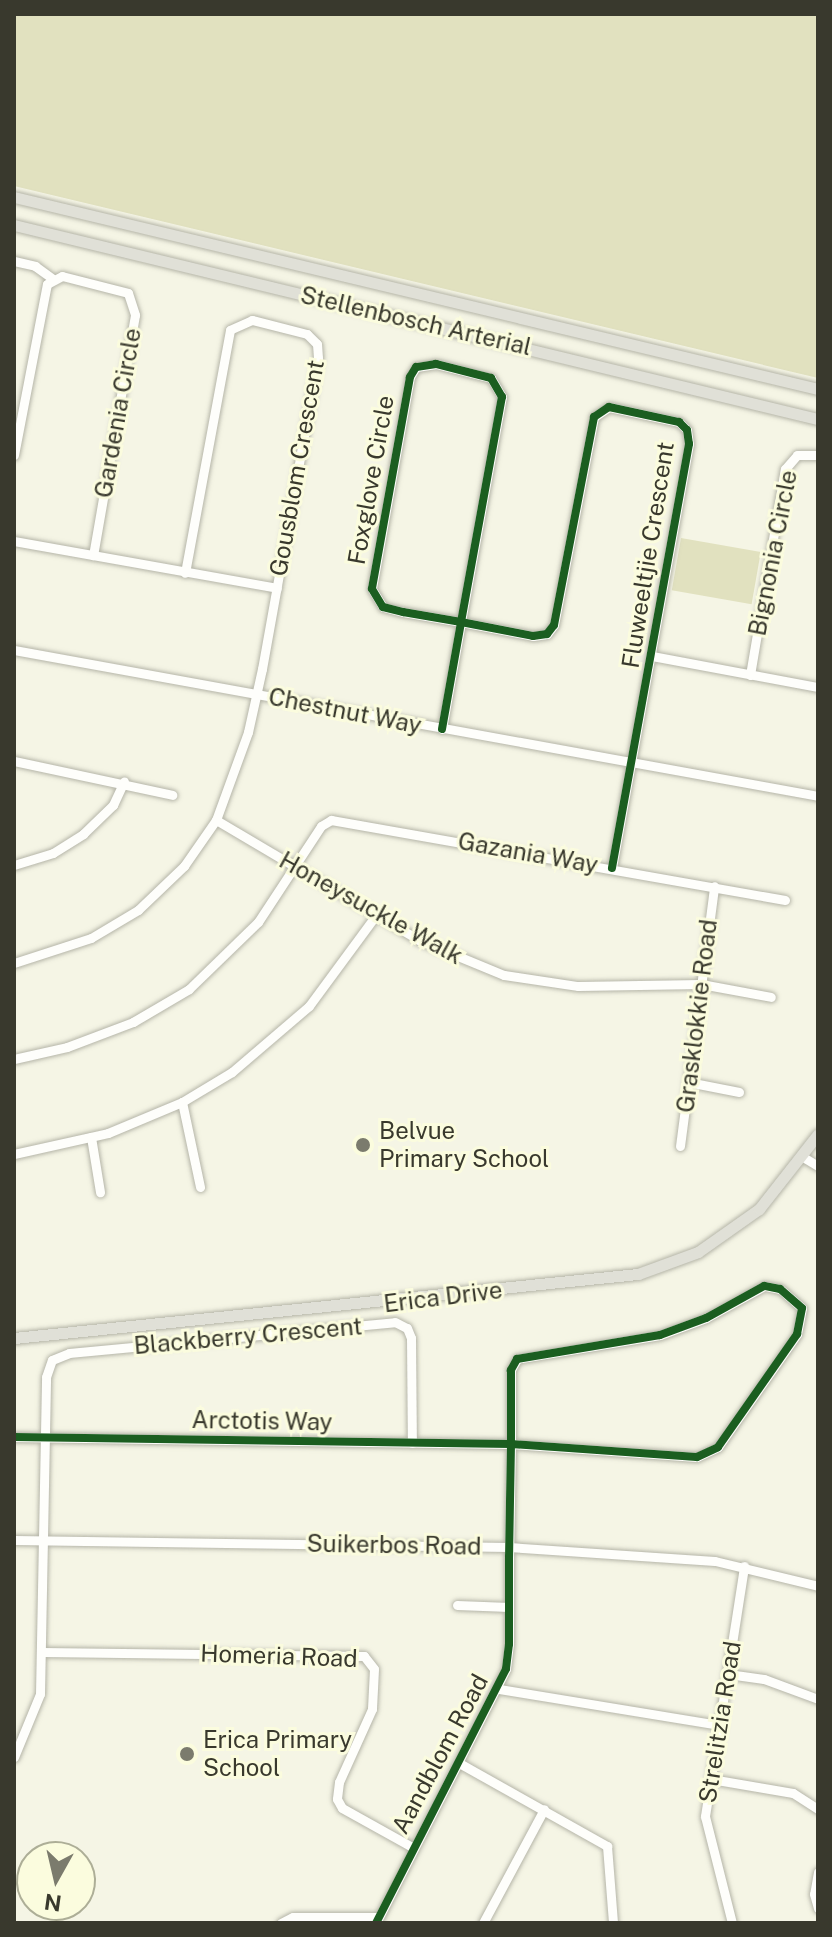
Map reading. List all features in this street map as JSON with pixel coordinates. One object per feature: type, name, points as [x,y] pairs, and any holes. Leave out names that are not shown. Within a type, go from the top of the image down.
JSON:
[{"type":"main road","name":"Stellenbosch Arterial","points":[[14,197],[818,389]]},
{"type":"main road","name":"Stellenbosch Arterial","points":[[14,225],[818,419]]},
{"type":"main road","name":"Erica Drive","points":[[14,1338],[623,1278],[670,1264],[719,1239],[759,1209],[803,1157],[818,1134]]},
{"type":"street","points":[[14,261],[35,266],[53,279],[44,292],[14,455]]},
{"type":"street","name":"Gardenia Circle","points":[[53,279],[65,276],[122,289],[135,306],[93,555]]},
{"type":"street","name":"Gousblom Crescent","points":[[14,963],[91,938],[138,910],[184,866],[216,820],[256,694],[277,588],[319,351],[307,334],[252,320],[235,324],[224,345],[185,573]]},
{"type":"street","name":"Foxglove Circle","points":[[442,729],[502,397],[491,378],[425,364],[410,377],[372,589],[383,607],[461,622]]},
{"type":"street","name":"Fluweeltjie Crescent","points":[[461,622],[533,636],[547,634],[554,625],[594,417],[599,410],[617,407],[679,422],[689,436],[612,868]]},
{"type":"street","name":"Bignonia Circle","points":[[750,675],[785,469],[797,455],[818,455]]},
{"type":"street","points":[[14,541],[277,588]]},
{"type":"street","name":"Chestnut Way","points":[[14,650],[818,796]]},
{"type":"street","points":[[652,656],[818,687]]},
{"type":"street","points":[[14,761],[124,781],[172,795]]},
{"type":"street","points":[[14,865],[43,858],[83,834],[113,805],[124,781]]},
{"type":"street","name":"Honeysuckle Walk","points":[[216,820],[447,954],[516,978],[578,986],[701,984],[771,997]]},
{"type":"street","name":"Gazania Way","points":[[295,868],[321,826],[331,820],[785,900]]},
{"type":"street","points":[[14,1059],[133,1022],[189,989],[258,922],[295,868]]},
{"type":"street","name":"Grasklokkie Road","points":[[680,1146],[714,886]]},
{"type":"street","points":[[14,1154],[91,1137],[182,1102],[232,1072],[309,1006],[376,915]]},
{"type":"street","points":[[688,1082],[739,1092]]},
{"type":"street","points":[[182,1102],[200,1187]]},
{"type":"street","points":[[91,1137],[100,1192]]},
{"type":"street","points":[[803,1157],[818,1166]]},
{"type":"street","name":"Arctotis Way","points":[[14,1437],[511,1444],[707,1455],[797,1334],[802,1308],[780,1289],[764,1286],[660,1335],[526,1354],[511,1370],[511,1444]]},
{"type":"street","name":"Blackberry Crescent","points":[[46,1438],[46,1377],[59,1355],[395,1322],[407,1328],[411,1338],[412,1443]]},
{"type":"street","points":[[14,1757],[40,1694],[46,1438]]},
{"type":"street","name":"Aandblom Road","points":[[376,1920],[499,1689],[509,1653],[511,1444]]},
{"type":"street","name":"Suikerbos Road","points":[[14,1540],[509,1547],[744,1566],[818,1586]]},
{"type":"street","name":"Strelitzia Road","points":[[732,1923],[705,1816],[744,1566]]},
{"type":"street","points":[[457,1605],[509,1607]]},
{"type":"street","name":"Homeria Road","points":[[42,1652],[364,1656],[374,1669],[372,1709],[339,1782],[337,1799],[342,1808],[414,1848]]},
{"type":"street","points":[[728,1674],[764,1679],[818,1699]]},
{"type":"street","points":[[499,1689],[720,1725]]},
{"type":"street","points":[[459,1763],[607,1846],[613,1923]]},
{"type":"street","points":[[711,1779],[793,1793],[818,1809]]},
{"type":"street","points":[[483,1923],[544,1809]]},
{"type":"street","points":[[818,1872],[814,1894],[818,1908]]},
{"type":"street","points":[[281,1923],[293,1917],[376,1920]]},
{"type":"green space","points":[[14,14],[818,14],[818,378],[14,186]]},
{"type":"green space","points":[[681,538],[761,552],[752,604],[672,590]]},
{"type":"cycle path","points":[[442,729],[461,622],[502,397],[491,378],[436,364],[416,367],[410,377],[372,589],[383,607],[403,612],[461,622],[533,636],[547,634],[554,625],[594,417],[609,407],[679,422],[687,430],[689,444],[612,868]]},
{"type":"cycle path","points":[[14,1437],[511,1444],[697,1457],[718,1447],[797,1334],[802,1308],[780,1289],[764,1286],[706,1318],[660,1335],[517,1359],[511,1370],[511,1444],[509,1557],[509,1644],[506,1669],[376,1923]]},
{"type":"place","name":"Belvue Primary School","points":[[363,1145]]},
{"type":"place","name":"Erica Primary School","points":[[187,1754]]}]
